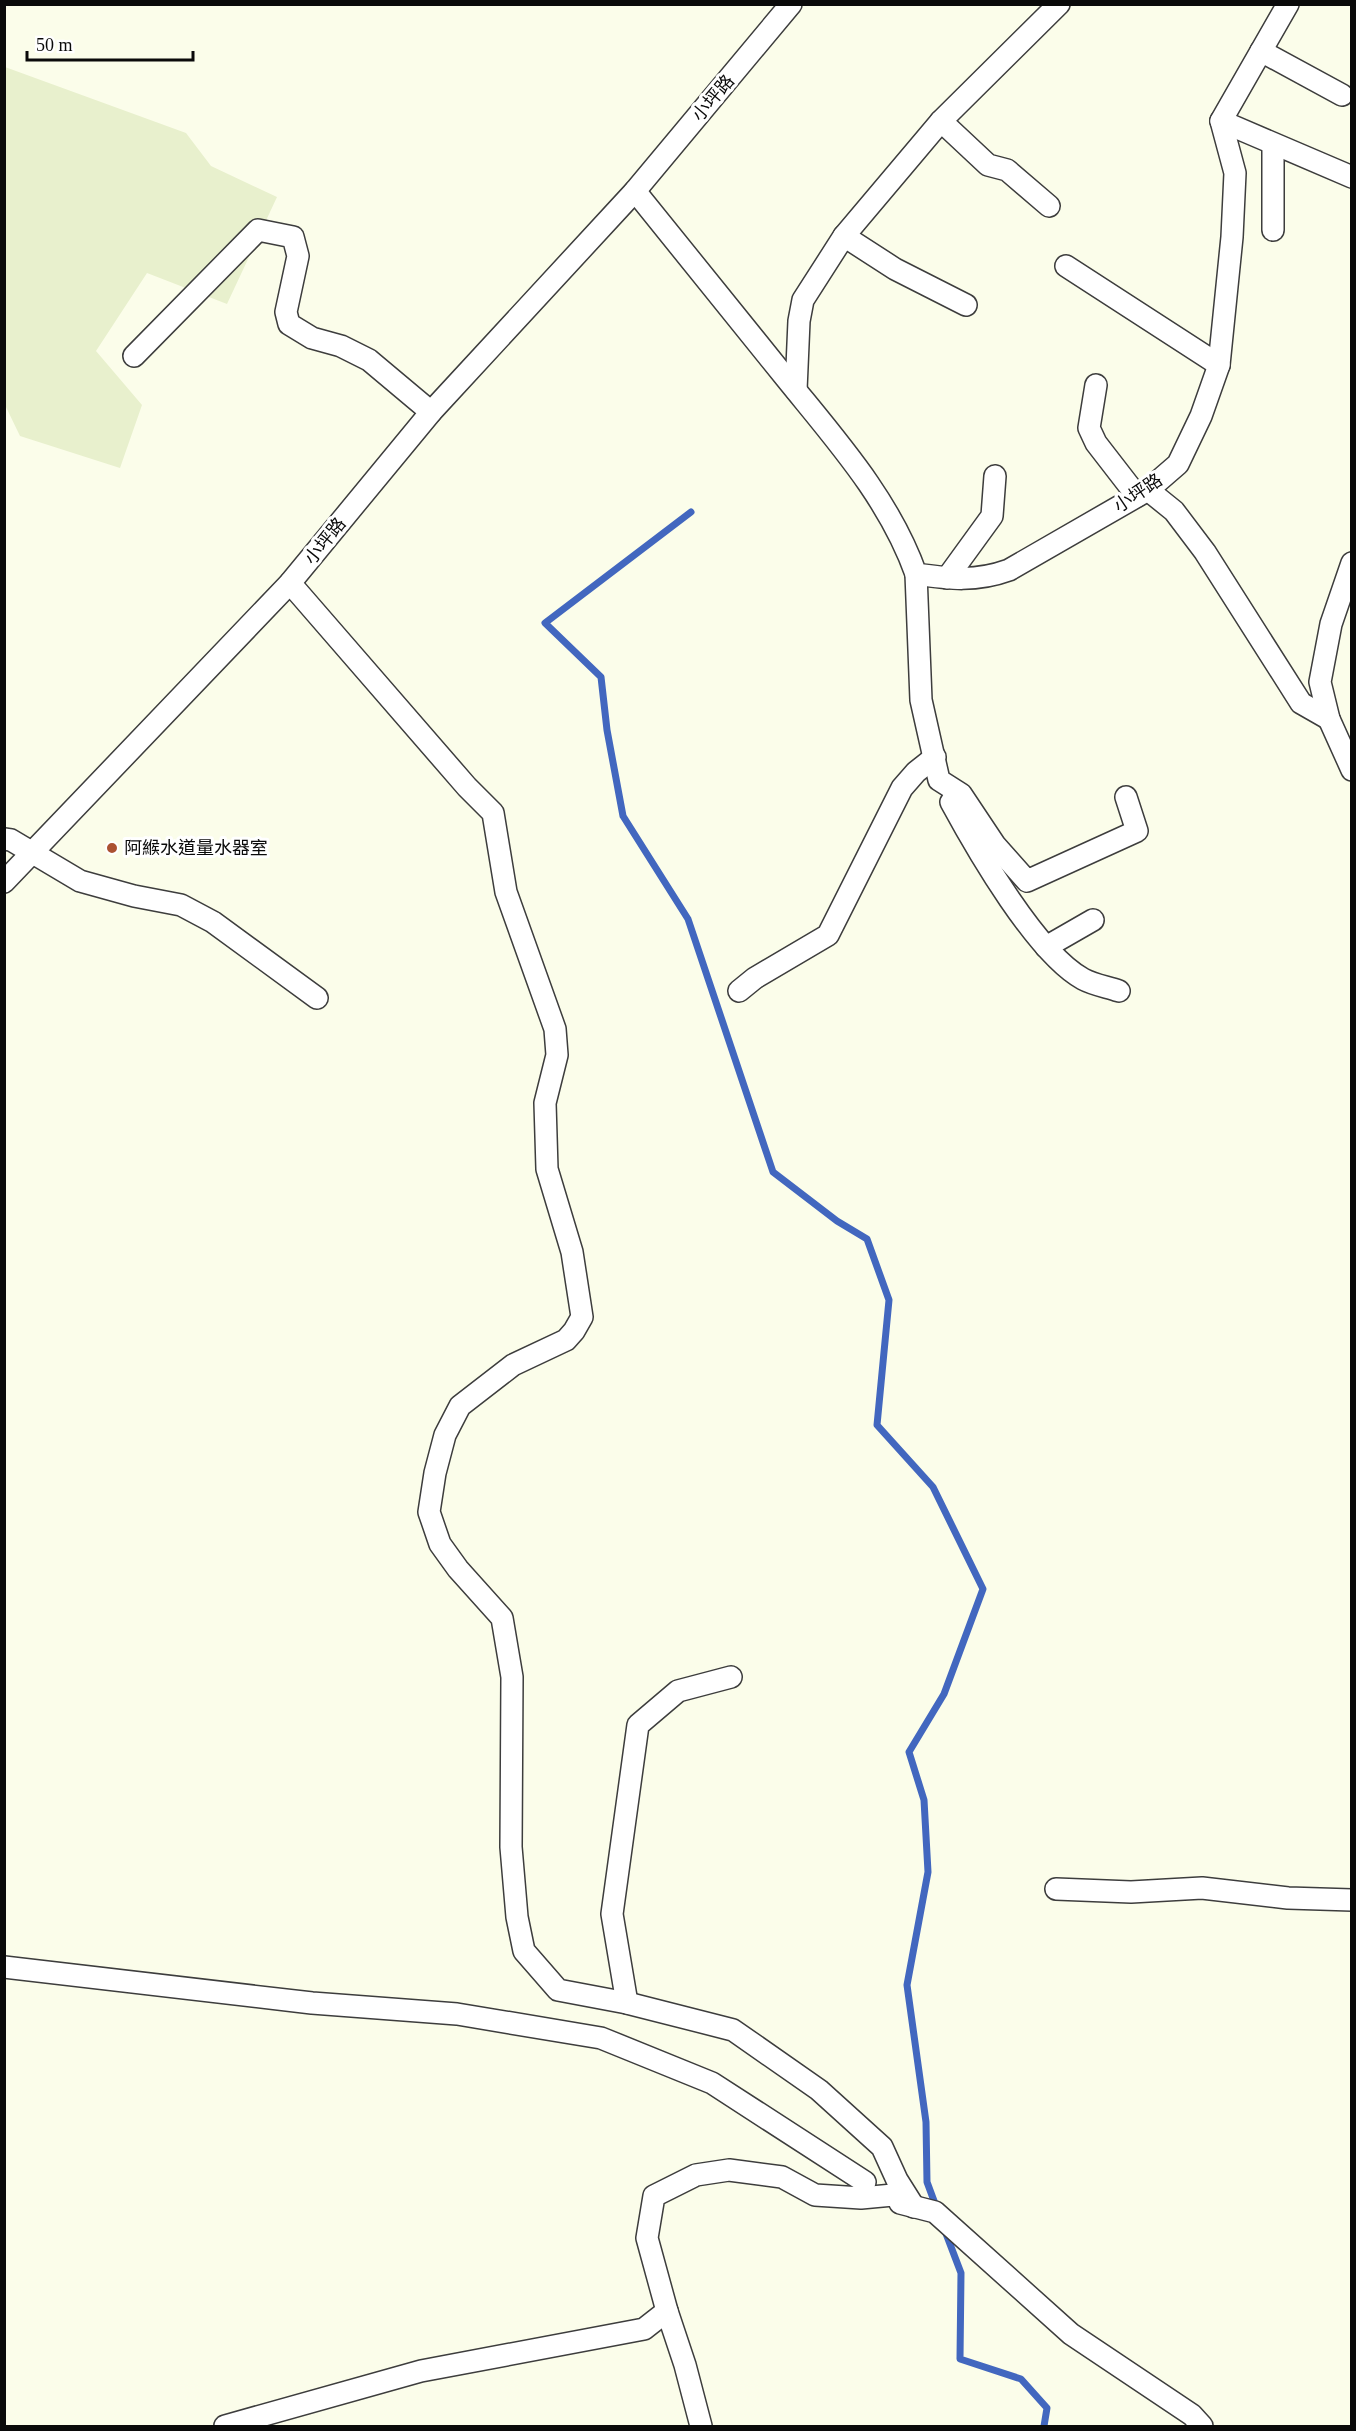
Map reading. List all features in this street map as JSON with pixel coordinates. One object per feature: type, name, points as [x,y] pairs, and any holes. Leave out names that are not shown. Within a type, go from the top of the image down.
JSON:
[{"type":"street","name":"小坪路","points":[[4,882],[290,583],[430,412],[635,191],[791,4]]},
{"type":"street","points":[[796,390],[803,300],[844,236],[941,121],[1059,4]]},
{"type":"street","points":[[1288,4],[1221,121],[1352,177]]},
{"type":"street","points":[[1261,51],[1342,95]]},
{"type":"street","points":[[941,121],[987,165],[1007,171],[1049,206]]},
{"type":"street","name":"小坪路","points":[[916,574],[947,578],[988,577],[1009,570],[1143,493],[1178,464],[1201,416],[1219,365],[1232,237],[1235,173],[1221,121]]},
{"type":"street","points":[[1273,144],[1273,230]]},
{"type":"street","points":[[635,191],[849,455],[884,504],[909,554],[916,574],[921,700],[939,780],[961,821],[1005,892],[1046,947],[1083,980],[1119,991]]},
{"type":"street","points":[[134,356],[258,230],[293,237],[298,256],[286,312],[289,324],[312,338],[341,346],[369,360],[430,412]]},
{"type":"street","points":[[844,236],[895,269],[966,305]]},
{"type":"street","points":[[1066,266],[1219,365]]},
{"type":"street","points":[[1096,385],[1089,428],[1096,443],[1143,493],[1174,511],[1205,552],[1301,703],[1329,719]]},
{"type":"street","points":[[947,578],[992,516],[995,476]]},
{"type":"street","points":[[1352,563],[1331,624],[1320,682],[1329,719],[1352,770]]},
{"type":"street","points":[[290,583],[467,787],[493,813],[506,892],[555,1029],[557,1055],[545,1103],[547,1169],[572,1252],[582,1317],[566,1340],[513,1365],[460,1406],[445,1435],[435,1473],[429,1512],[440,1544],[458,1569],[501,1618],[512,1677],[511,1847],[524,1952],[558,1990],[627,2002],[733,2030],[819,2090],[882,2147],[897,2180],[915,2207]]},
{"type":"street","points":[[739,991],[755,978],[828,935],[902,788],[916,772],[935,758]]},
{"type":"street","points":[[939,780],[961,794],[995,845],[1027,881],[1137,831],[1126,797]]},
{"type":"street","points":[[4,839],[11,840],[80,881],[134,896],[182,905],[213,922],[317,998]]},
{"type":"street","points":[[1046,947],[1093,920]]},
{"type":"street","points":[[627,2002],[612,1914],[638,1725],[678,1691],[731,1677]]},
{"type":"street","points":[[1056,1889],[1131,1892],[1202,1888],[1288,1898],[1352,1900]]},
{"type":"street","points":[[4,1967],[312,2002],[457,2014],[601,2038],[712,2083],[865,2182]]},
{"type":"street","points":[[701,2427],[647,2238],[654,2196],[696,2175],[729,2170],[782,2177],[815,2195],[861,2198],[893,2195],[958,2233],[1071,2334],[1192,2415],[1202,2427]]},
{"type":"street","points":[[225,2427],[421,2371],[644,2329],[667,2311]]},
{"type":"green space","points":[[5,67],[186,133],[211,166],[277,197],[227,304],[147,273],[96,351],[142,405],[120,468],[20,436],[5,405]]},
{"type":"waterway","points":[[691,512],[545,623],[601,677],[607,730],[623,816],[688,919],[773,1172],[837,1221],[867,1239],[889,1300],[877,1425],[933,1487],[983,1589],[944,1694],[909,1752],[924,1800],[928,1872],[907,1985],[926,2122],[927,2182],[937,2209]]},
{"type":"waterway","points":[[945,2231],[961,2273],[960,2359],[1021,2379],[1047,2408],[1044,2426]]},
{"type":"place","name":"阿緱水道量水器室","points":[[112,848]]}]
